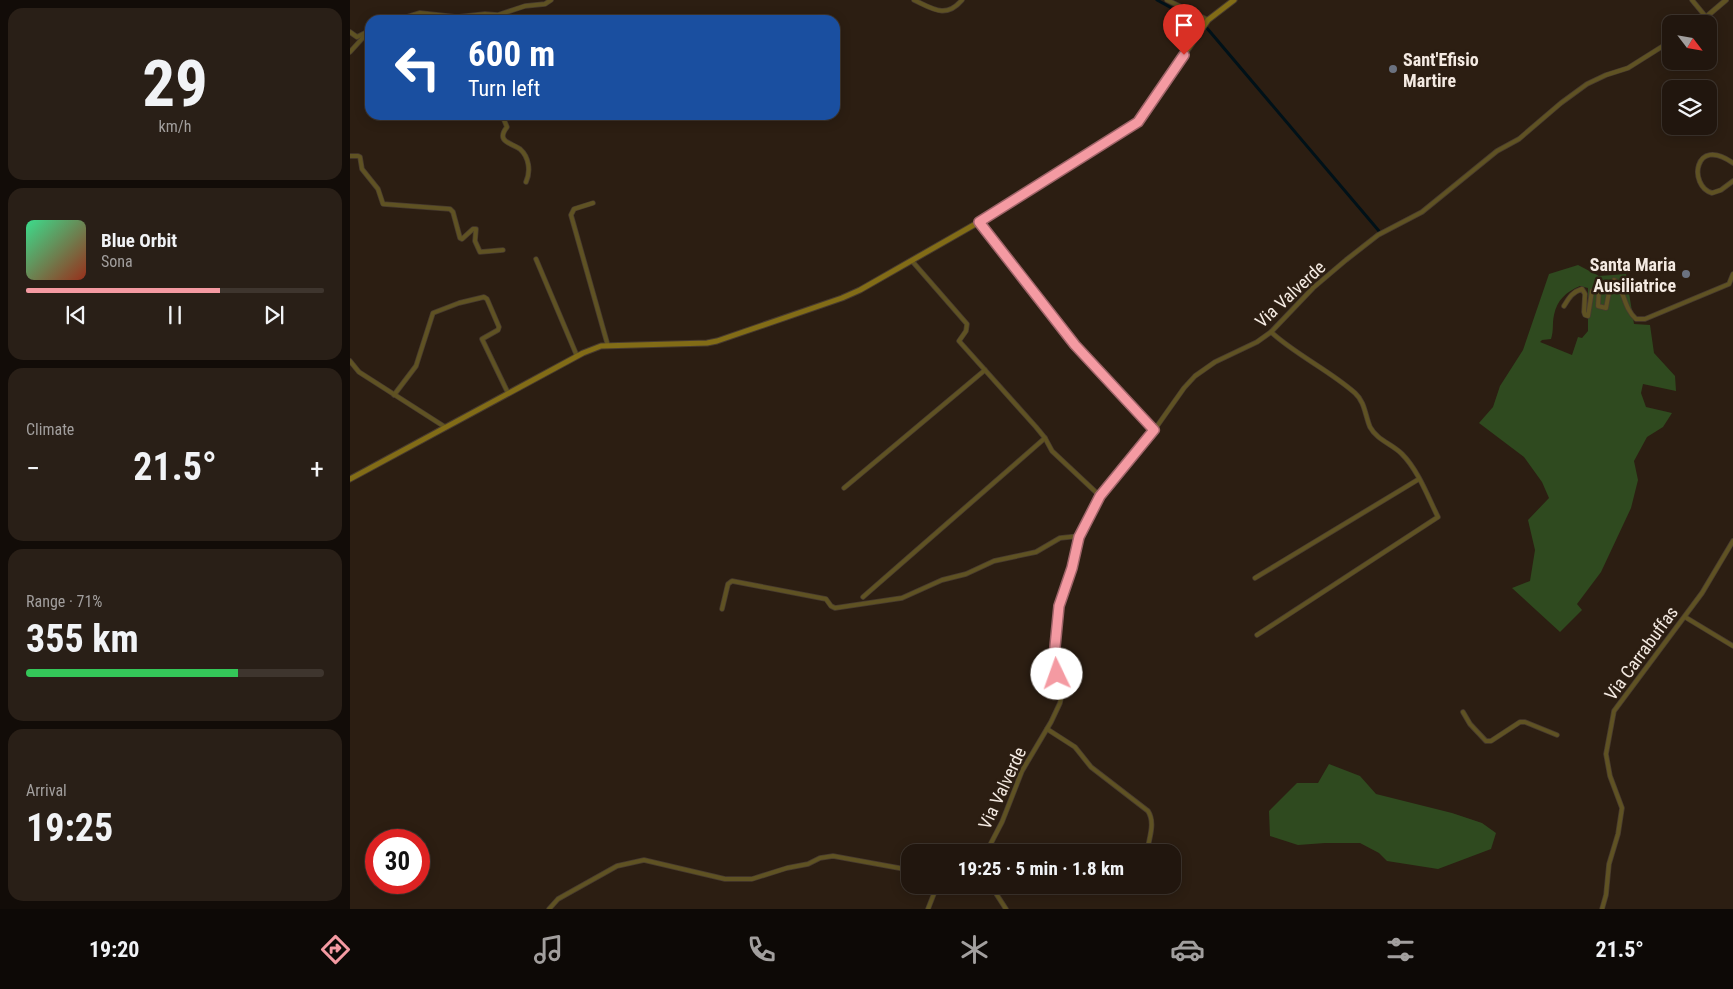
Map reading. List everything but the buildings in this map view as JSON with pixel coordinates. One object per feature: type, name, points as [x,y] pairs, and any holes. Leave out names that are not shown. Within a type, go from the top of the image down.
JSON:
[{"type":"main road","points":[[350,479],[577,356],[601,346],[706,343],[717,341],[860,290],[979,222],[1138,122],[1206,24],[1234,0]]},
{"type":"street","points":[[480,15],[498,15],[525,6],[545,4],[552,0]]},
{"type":"street","points":[[914,0],[941,11],[949,11],[956,8],[962,0]]},
{"type":"street","points":[[1166,0],[1206,24]]},
{"type":"street","points":[[1692,0],[1704,15]]},
{"type":"street","points":[[1708,15],[1726,0]]},
{"type":"street","points":[[413,15],[420,13],[438,15]]},
{"type":"street","points":[[350,32],[356,37],[365,33]]},
{"type":"street","points":[[350,52],[365,35]]},
{"type":"street","name":"Via Valverde","points":[[991,844],[1002,822],[1022,770],[1047,729],[1060,703],[1062,693],[1054,657],[1059,606],[1072,568],[1079,536],[1100,496],[1154,430],[1184,388],[1195,376],[1215,362],[1257,342],[1271,332],[1313,288],[1378,235],[1422,212],[1497,151],[1519,139],[1561,103],[1587,84],[1628,68],[1662,47]]},
{"type":"street","points":[[504,120],[507,127],[503,133],[503,138],[507,144],[519,149],[529,164],[530,173],[526,182]]},
{"type":"street","points":[[1733,163],[1722,156],[1712,154],[1702,159],[1697,167],[1697,174],[1705,189],[1712,193],[1721,190],[1733,181]]},
{"type":"street","points":[[350,156],[360,157],[362,169],[378,190],[383,204],[450,209],[453,212],[460,238],[462,239],[475,228],[477,230],[475,241],[481,253],[503,250]]},
{"type":"street","points":[[593,202],[574,209],[571,215],[608,346]]},
{"type":"street","points":[[979,222],[1075,345],[1154,430]]},
{"type":"street","points":[[536,258],[577,356]]},
{"type":"street","points":[[912,261],[967,324],[966,330],[959,341],[1045,438],[1052,451],[1100,496]]},
{"type":"street","points":[[1564,306],[1575,291],[1582,289],[1585,294],[1584,312],[1588,316],[1592,291],[1597,289],[1600,290],[1598,306],[1606,308],[1610,287],[1614,280],[1620,286],[1630,314],[1636,319],[1645,320],[1729,284],[1733,274]]},
{"type":"street","points":[[394,395],[416,366],[433,313],[459,303],[484,297],[487,299],[499,327],[498,330],[482,339],[508,393]]},
{"type":"street","points":[[1257,634],[1438,517],[1419,479],[1402,454],[1380,438],[1371,427],[1360,398],[1271,332]]},
{"type":"street","points":[[350,361],[359,372],[445,428]]},
{"type":"street","points":[[844,488],[984,370]]},
{"type":"street","points":[[863,597],[1045,438]]},
{"type":"street","points":[[1255,578],[1419,479]]},
{"type":"street","points":[[722,609],[728,584],[732,581],[826,599],[835,608],[902,598],[942,580],[966,574],[994,561],[1036,552],[1060,538],[1079,536]]},
{"type":"street","name":"Via Carrabuffas","points":[[1602,909],[1606,895],[1609,864],[1618,834],[1622,808],[1610,776],[1606,754],[1614,710],[1685,617],[1733,540]]},
{"type":"street","points":[[1685,617],[1733,646]]},
{"type":"street","points":[[1463,712],[1470,724],[1486,741],[1492,741],[1520,722],[1525,722],[1557,735]]},
{"type":"street","points":[[1047,729],[1075,747],[1091,767],[1148,811],[1152,817],[1148,844]]},
{"type":"street","points":[[549,909],[561,898],[617,866],[644,860],[726,879],[752,879],[787,868],[808,864],[820,858],[833,856],[901,868]]},
{"type":"street","points":[[928,909],[934,894]]},
{"type":"street","points":[[996,894],[1006,909]]},
{"type":"green space","points":[[1578,265],[1599,276],[1626,274],[1634,324],[1650,325],[1654,353],[1675,376],[1676,391],[1643,384],[1641,393],[1646,407],[1672,413],[1663,427],[1647,437],[1634,461],[1638,480],[1631,508],[1601,572],[1577,604],[1582,610],[1560,632],[1512,588],[1530,581],[1535,550],[1528,520],[1549,498],[1542,482],[1524,457],[1479,423],[1493,407],[1500,386],[1523,350],[1549,274]],"holes":[[[1580,286],[1588,288],[1588,331],[1582,338],[1578,337],[1572,355],[1540,342],[1551,339],[1555,310],[1563,297]]]},
{"type":"green space","points":[[1329,764],[1360,776],[1376,794],[1452,813],[1482,823],[1496,833],[1491,849],[1438,869],[1387,861],[1379,853],[1360,843],[1298,845],[1270,836],[1269,811],[1297,783],[1318,783]]},
{"type":"waterway","points":[[1157,0],[1206,27],[1379,231]]},
{"type":"place","name":"Sant'Efisio Martire","points":[[1393,69]]},
{"type":"place","name":"Santa Maria Ausiliatrice","points":[[1686,274]]},
{"type":"route","points":[[1057,674],[1054,657],[1059,606],[1072,568],[1079,537],[1097,500],[1154,430],[1075,345],[979,222],[1138,122],[1184,55]]}]
